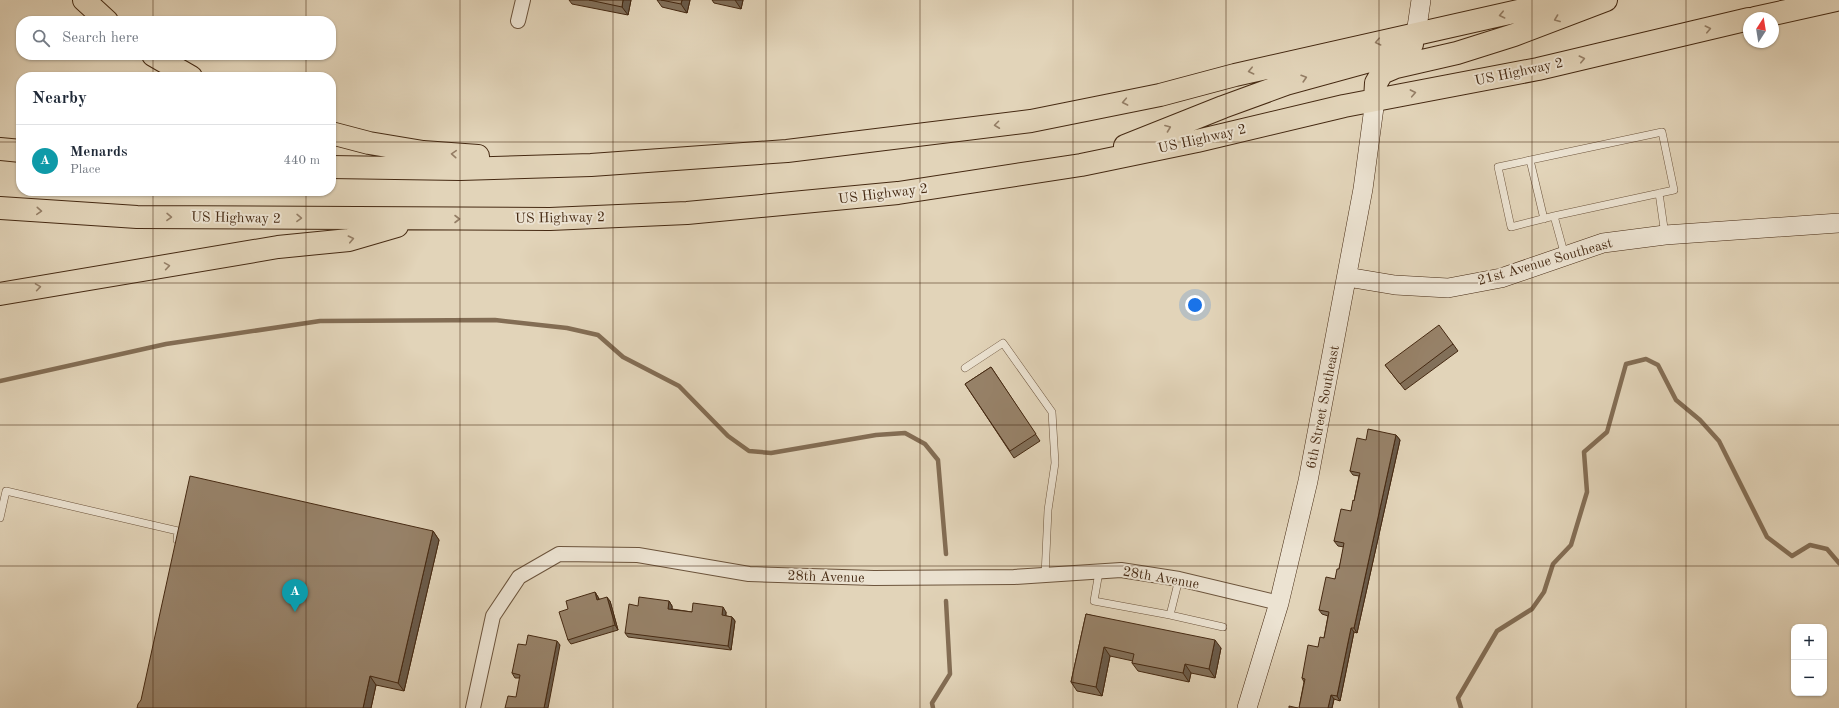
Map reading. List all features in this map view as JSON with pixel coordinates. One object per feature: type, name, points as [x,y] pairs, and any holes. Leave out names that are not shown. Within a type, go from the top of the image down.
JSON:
[{"type":"highway","points":[[84,0],[102,16]]},
{"type":"highway","points":[[336,167],[460,169],[591,165],[787,150],[1031,121],[1160,95],[1235,75],[1567,0]]},
{"type":"highway","points":[[1375,100],[1376,83],[1382,72],[1396,67],[1445,56],[1514,35],[1606,0]]},
{"type":"highway","points":[[1779,13],[1836,0]]},
{"type":"highway","name":"US Highway 2","points":[[0,208],[137,217],[550,219],[687,213],[898,193],[1081,165],[1197,141],[1375,100],[1538,69],[1743,20]]},
{"type":"highway","points":[[1081,165],[1169,128],[1286,84],[1399,53],[1411,45],[1416,34]]},
{"type":"highway","points":[[162,60],[182,72]]},
{"type":"highway","points":[[336,134],[369,143],[424,152],[518,158],[591,165]]},
{"type":"highway","points":[[0,149],[16,150]]},
{"type":"highway","points":[[0,294],[278,247],[349,240],[422,219]]},
{"type":"street","points":[[518,21],[523,0]]},
{"type":"street","points":[[1416,34],[1422,0]]},
{"type":"street","name":"6th Street Southeast","points":[[1247,708],[1279,603],[1308,481],[1363,189],[1375,100]]},
{"type":"street","name":"21st Avenue Southeast","points":[[1347,277],[1396,285],[1448,288],[1500,278],[1603,244],[1665,235],[1839,223]]},
{"type":"street","name":"28th Avenue","points":[[473,708],[493,616],[519,577],[559,554],[638,556],[749,574],[874,578],[1045,576],[1122,570],[1179,579],[1279,603]]},
{"type":"lane","points":[[1662,132],[1674,190],[1659,193],[1511,227],[1498,167],[1662,132]]},
{"type":"lane","points":[[1530,160],[1544,219]]},
{"type":"lane","points":[[1659,193],[1665,235]]},
{"type":"lane","points":[[1554,216],[1565,256]]},
{"type":"lane","points":[[965,368],[1003,343],[1052,412],[1056,463],[1048,510],[1045,576]]},
{"type":"lane","points":[[0,518],[3,492],[178,531],[176,546]]},
{"type":"lane","points":[[1099,572],[1094,602],[1170,615],[1223,627]]},
{"type":"lane","points":[[1170,615],[1179,579]]},
{"type":"building","points":[[589,0],[623,0],[622,7]]},
{"type":"building","points":[[661,0],[682,0],[681,4]]},
{"type":"building","points":[[1439,325],[1453,344],[1400,384],[1385,365]]},
{"type":"building","points":[[991,367],[1036,434],[1010,451],[965,384]]},
{"type":"building","points":[[1368,429],[1396,435],[1354,628],[1351,628],[1337,696],[1331,695],[1328,708],[1299,708],[1305,679],[1302,678],[1308,645],[1318,647],[1320,637],[1324,638],[1329,612],[1319,610],[1326,577],[1335,579],[1337,569],[1339,569],[1344,543],[1334,541],[1341,509],[1351,511],[1353,500],[1354,501],[1360,473],[1350,471],[1357,438],[1366,440]]},
{"type":"building","points":[[190,476],[433,531],[398,683],[370,676],[363,708],[137,708],[141,700]]},
{"type":"building","points":[[595,592],[597,600],[607,597],[615,625],[568,640],[559,612],[568,609],[566,601]]},
{"type":"building","points":[[639,597],[669,601],[668,609],[692,612],[693,603],[723,607],[722,615],[732,617],[728,646],[625,633],[629,604],[638,606]]},
{"type":"building","points":[[1086,614],[1215,640],[1209,669],[1185,664],[1183,673],[1132,663],[1134,654],[1104,647],[1096,687],[1071,682]]},
{"type":"building","points":[[528,635],[557,641],[544,708],[505,708],[508,696],[516,697],[520,675],[512,673],[518,644],[526,645]]},
{"type":"waterway","points":[[0,381],[166,344],[320,321],[495,320],[567,328],[598,335],[623,357],[679,386],[728,436],[749,451],[771,453],[876,435],[905,433],[925,444],[938,460],[946,554]]},
{"type":"waterway","points":[[1461,708],[1458,698],[1497,631],[1532,609],[1544,592],[1553,564],[1571,545],[1587,492],[1584,452],[1607,432],[1626,364],[1646,359],[1658,365],[1676,400],[1700,420],[1719,441],[1767,537],[1792,556],[1810,545],[1827,549],[1839,563]]},
{"type":"waterway","points":[[933,708],[932,703],[950,674],[946,601]]},
{"type":"place","name":"Menards","points":[[295,612]]}]
